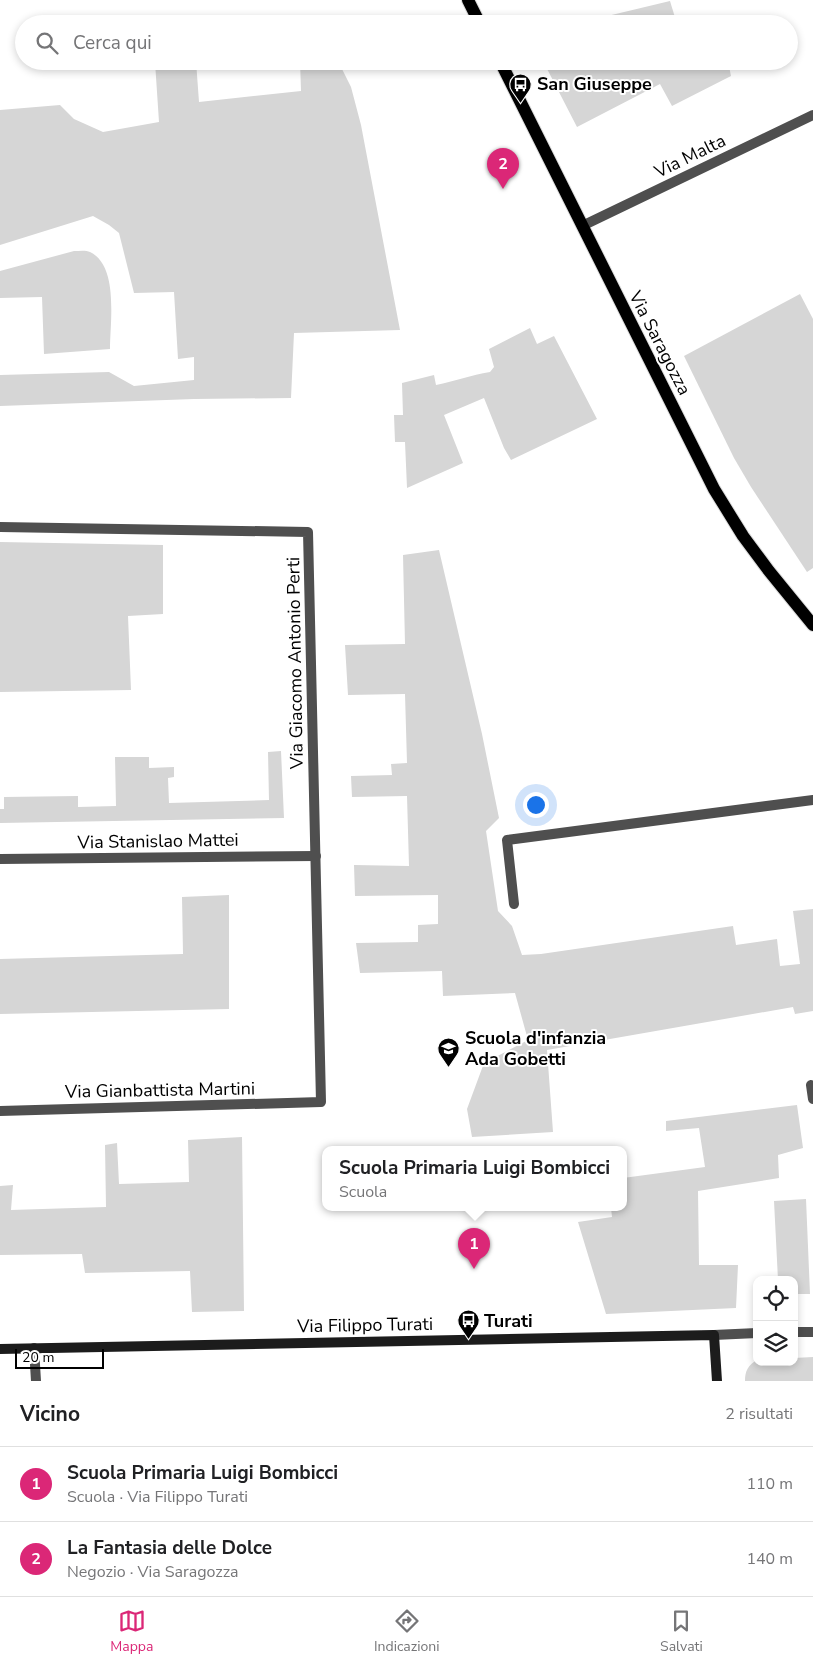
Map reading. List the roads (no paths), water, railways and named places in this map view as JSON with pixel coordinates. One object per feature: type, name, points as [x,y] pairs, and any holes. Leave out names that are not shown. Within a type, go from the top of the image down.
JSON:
[{"type":"main road","points":[[468,0],[476,15]]},
{"type":"main road","name":"Via Saragozza","points":[[504,70],[714,489],[743,536],[769,572],[813,625]]},
{"type":"street","name":"Via Malta","points":[[582,226],[813,115]]},
{"type":"street","name":"Via Giacomo Antonio Perti","points":[[0,527],[308,532],[321,1102]]},
{"type":"street","points":[[514,904],[507,840],[813,800]]},
{"type":"street","name":"Via Stanislao Mattei","points":[[0,859],[316,856]]},
{"type":"street","points":[[811,1085],[813,1099]]},
{"type":"street","name":"Via Gianbattista Martini","points":[[0,1111],[321,1102]]},
{"type":"street","points":[[798,1332],[813,1332]]},
{"type":"street","name":"Via Filippo Turati","points":[[0,1349],[753,1333]]},
{"type":"street","points":[[714,1335],[717,1381]]},
{"type":"street","points":[[34,1348],[36,1381]]},
{"type":"place","name":"San Giuseppe","points":[[521,103]]},
{"type":"place","name":"La Fantasia delle Dolce","points":[[503,189]]},
{"type":"place","name":"Scuola d'infanzia Ada Gobetti","points":[[449,1067]]},
{"type":"place","name":"Scuola Primaria Luigi Bombicci","points":[[474,1269]]},
{"type":"place","name":"Turati","points":[[468,1340]]}]
